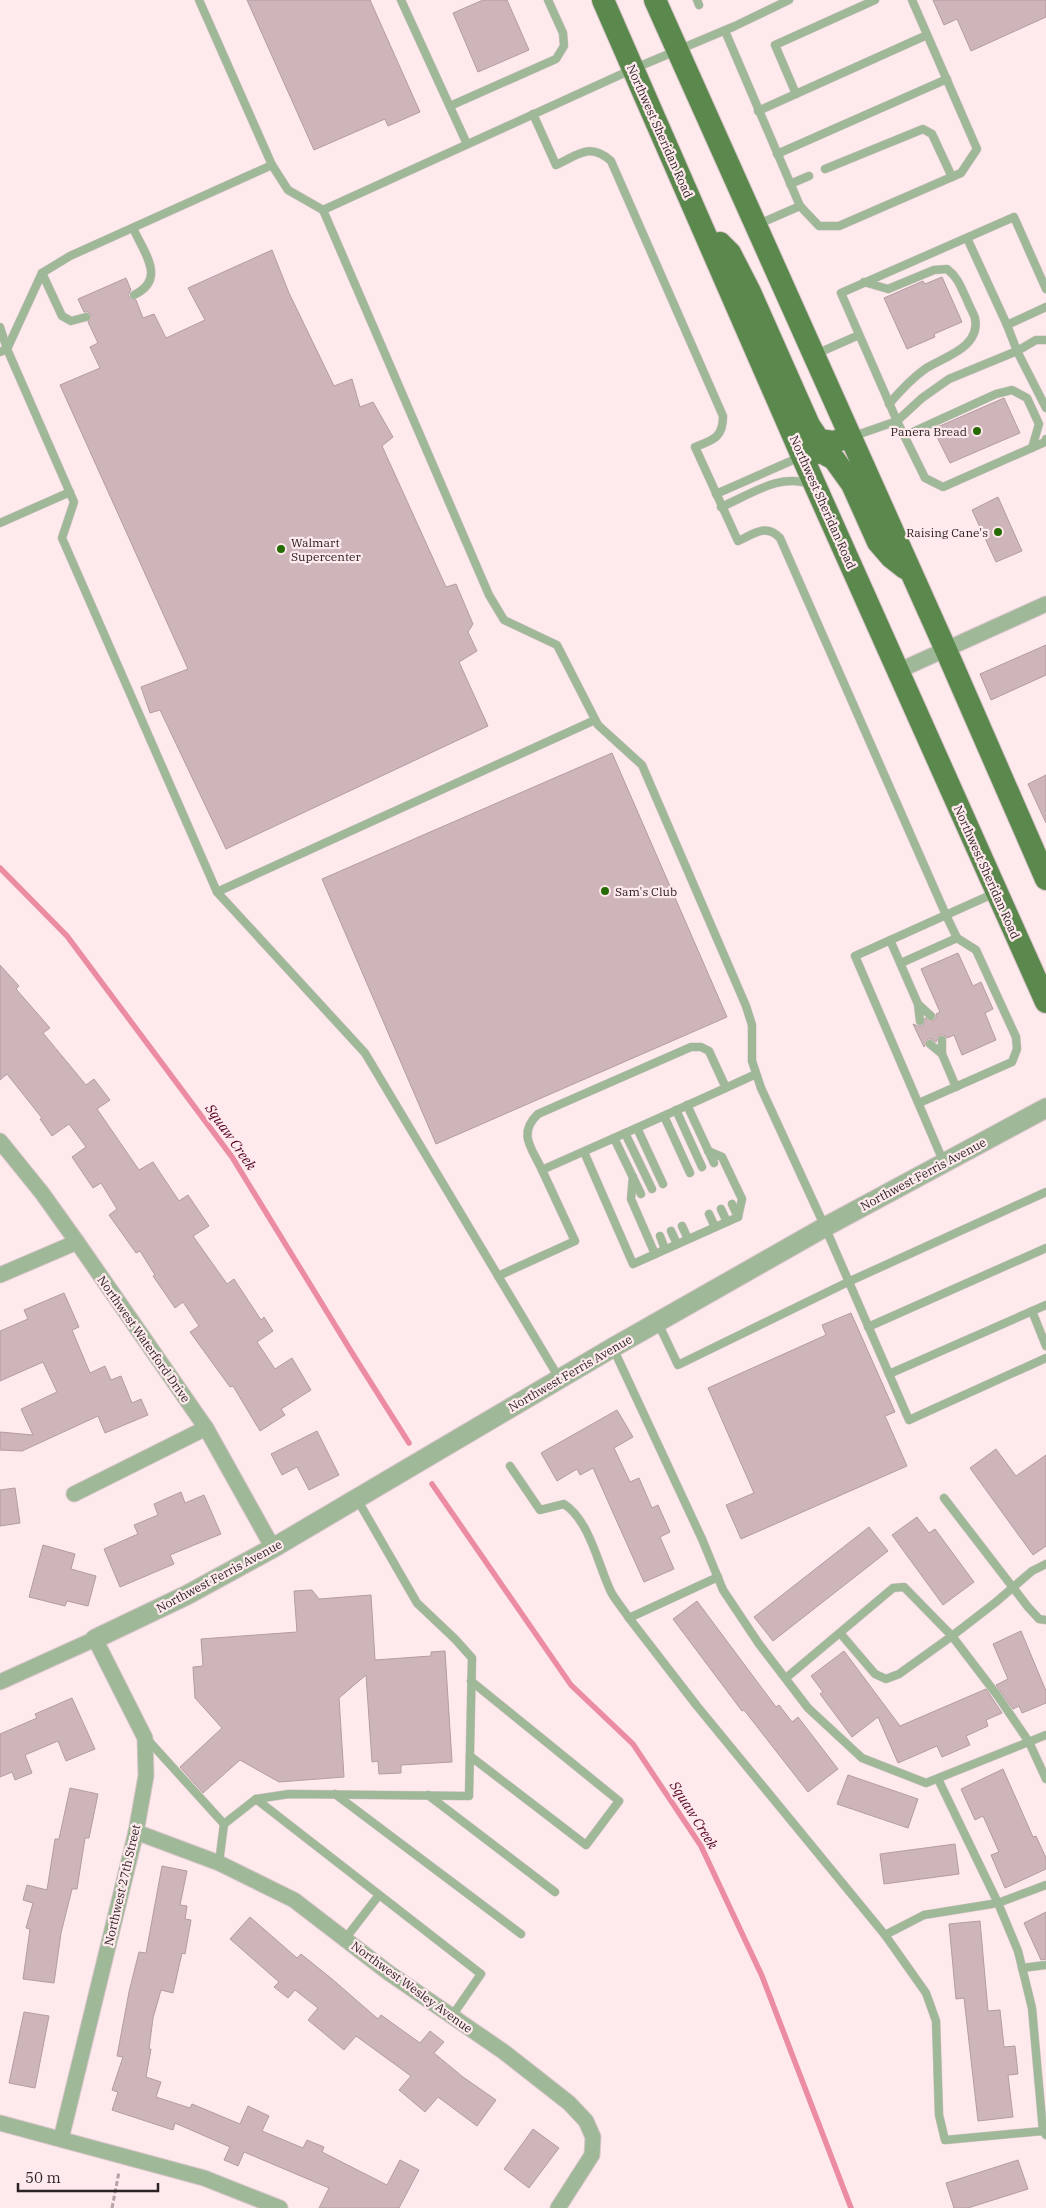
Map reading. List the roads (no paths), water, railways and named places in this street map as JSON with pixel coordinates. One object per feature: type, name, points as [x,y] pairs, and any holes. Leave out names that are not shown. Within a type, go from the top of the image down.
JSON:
[{"type":"main road","name":"Northwest Sheridan Road","points":[[603,0],[802,456],[1046,1002]]},
{"type":"main road","points":[[655,0],[946,650],[1040,850],[1046,879]]},
{"type":"main road","points":[[703,227],[730,253],[750,292],[809,425],[819,440],[833,442],[850,437]]},
{"type":"main road","points":[[802,456],[821,452],[834,459],[852,484],[878,542],[891,557],[911,572]]},
{"type":"street","points":[[898,672],[1046,604]]},
{"type":"street","name":"Northwest Ferris Avenue","points":[[95,1639],[188,1595],[273,1548],[612,1348],[825,1227],[1046,1108]]},
{"type":"street","name":"Northwest Waterford Drive","points":[[0,1141],[42,1193],[206,1428],[273,1548]]},
{"type":"street","points":[[0,1275],[77,1242]]},
{"type":"street","points":[[74,1494],[206,1428]]},
{"type":"street","points":[[0,1682],[95,1639]]},
{"type":"street","name":"Northwest 27th Street","points":[[61,2139],[136,1832],[146,1776],[145,1738],[95,1639]]},
{"type":"street","name":"Northwest Wesley Avenue","points":[[136,1832],[219,1863],[294,1900],[389,1973],[504,2052],[569,2103],[586,2121],[593,2137],[592,2155],[558,2208]]},
{"type":"street","points":[[0,2123],[204,2178],[280,2208]]},
{"type":"lane","points":[[198,0],[272,165],[288,190],[323,210],[489,595],[504,620],[557,645],[598,725],[642,765],[746,1006],[752,1024],[752,1061],[760,1088],[825,1227],[909,1420],[1046,1358]]},
{"type":"lane","points":[[412,0],[402,2],[467,144]]},
{"type":"lane","points":[[450,106],[556,59],[564,46],[563,33],[548,0]]},
{"type":"lane","points":[[323,210],[789,0]]},
{"type":"lane","points":[[796,94],[775,45],[875,0]]},
{"type":"lane","points":[[725,30],[758,112],[800,206],[819,226],[839,226],[961,173],[978,149],[912,0]]},
{"type":"lane","points":[[758,112],[927,35]]},
{"type":"lane","points":[[777,154],[948,79]]},
{"type":"lane","points":[[534,114],[556,165],[588,150],[601,153],[611,161],[723,416],[723,428],[716,438],[695,447],[738,542],[764,530],[774,532],[780,538],[957,938],[976,950],[1016,1037],[1017,1049],[1012,1062],[919,1103]]},
{"type":"lane","points":[[825,169],[923,129],[932,134],[952,177]]},
{"type":"lane","points":[[4,351],[42,273],[70,256],[272,165]]},
{"type":"lane","points":[[790,184],[808,176]]},
{"type":"lane","points":[[756,226],[800,206]]},
{"type":"lane","points":[[1046,289],[1014,217],[841,293],[897,422],[925,478],[943,487],[1045,442],[1046,439]]},
{"type":"lane","points":[[133,228],[153,271],[151,281],[144,290],[134,296]]},
{"type":"lane","points":[[967,238],[1017,351],[1046,408]]},
{"type":"lane","points":[[864,282],[888,289],[934,270],[947,269],[956,275],[975,318],[974,331],[964,347],[913,378],[890,404]]},
{"type":"lane","points":[[42,273],[62,316],[71,320],[86,317]]},
{"type":"lane","points":[[1007,325],[1046,307]]},
{"type":"lane","points":[[0,327],[4,351],[74,502],[62,538],[216,892],[365,1053],[559,1379]]},
{"type":"lane","points":[[814,355],[859,335]]},
{"type":"lane","points":[[850,437],[897,422],[922,398],[949,379],[1017,351],[1036,340],[1046,340]]},
{"type":"lane","points":[[904,436],[996,394],[1012,390],[1027,398],[1038,424],[1032,448]]},
{"type":"lane","points":[[716,494],[802,456]]},
{"type":"lane","points":[[722,507],[780,482],[796,480],[818,490]]},
{"type":"lane","points":[[0,523],[70,492]]},
{"type":"lane","points":[[216,892],[595,720]]},
{"type":"lane","points":[[944,1162],[855,956],[997,892]]},
{"type":"lane","points":[[901,963],[957,938]]},
{"type":"lane","points":[[890,940],[918,1004],[920,1021]]},
{"type":"lane","points":[[918,1004],[931,1016]]},
{"type":"lane","points":[[942,1040],[942,1054],[956,1087]]},
{"type":"lane","points":[[930,1044],[942,1054]]},
{"type":"lane","points":[[498,1276],[574,1241],[526,1134],[529,1123],[538,1114],[691,1047],[701,1047],[710,1051],[726,1088]]},
{"type":"lane","points":[[542,1170],[756,1074]]},
{"type":"lane","points":[[687,1105],[714,1164]]},
{"type":"lane","points":[[676,1110],[702,1167]]},
{"type":"lane","points":[[664,1116],[690,1173]]},
{"type":"lane","points":[[637,1128],[663,1184]]},
{"type":"lane","points":[[625,1133],[652,1189]]},
{"type":"lane","points":[[614,1138],[641,1194]]},
{"type":"lane","points":[[708,1151],[722,1157],[742,1199],[738,1217]]},
{"type":"lane","points":[[584,1152],[633,1264],[738,1217]]},
{"type":"lane","points":[[633,1177],[631,1199],[656,1254]]},
{"type":"lane","points":[[658,1322],[678,1365],[848,1282],[1046,1192]]},
{"type":"lane","points":[[732,1204],[738,1217]]},
{"type":"lane","points":[[721,1209],[727,1222]]},
{"type":"lane","points":[[709,1214],[715,1227]]},
{"type":"lane","points":[[682,1226],[688,1239]]},
{"type":"lane","points":[[671,1231],[677,1244]]},
{"type":"lane","points":[[660,1236],[665,1249]]},
{"type":"lane","points":[[868,1327],[1046,1248]]},
{"type":"lane","points":[[889,1374],[1046,1305]]},
{"type":"lane","points":[[1032,1311],[1046,1346]]},
{"type":"lane","points":[[612,1348],[702,1539],[723,1590],[808,1708],[862,1758],[926,1783],[1046,1735]]},
{"type":"lane","points":[[510,1466],[540,1510],[564,1504],[574,1511],[582,1523],[612,1594],[629,1618],[697,1706],[885,1935],[926,1993],[936,2021],[939,2115],[945,2140],[1045,2133],[1032,2008],[1018,1951],[998,1903],[938,1779]]},
{"type":"lane","points":[[219,1863],[224,1824],[256,1799],[289,1794],[469,1796],[472,1658],[417,1603],[357,1498]]},
{"type":"lane","points":[[944,1498],[1039,1619],[1046,1620]]},
{"type":"lane","points":[[840,1633],[875,1674],[886,1679],[899,1674],[952,1636],[1032,1571],[1046,1564]]},
{"type":"lane","points":[[629,1618],[718,1577]]},
{"type":"lane","points":[[786,1678],[893,1588],[904,1587],[952,1636],[997,1695],[1029,1742],[1046,1779]]},
{"type":"lane","points":[[470,1756],[586,1845],[619,1801],[471,1681]]},
{"type":"lane","points":[[145,1738],[224,1824]]},
{"type":"lane","points":[[335,1794],[520,1934]]},
{"type":"lane","points":[[428,1795],[555,1892]]},
{"type":"lane","points":[[256,1799],[481,1974],[452,2016]]},
{"type":"lane","points":[[885,1935],[924,1916],[998,1903],[1046,1885]]},
{"type":"lane","points":[[345,1939],[379,1895]]},
{"type":"lane","points":[[1022,1968],[1046,1965]]},
{"type":"waterway","name":"Squaw Creek","points":[[0,868],[67,936],[232,1157],[409,1443]]},
{"type":"waterway","name":"Squaw Creek","points":[[432,1484],[571,1685],[633,1744],[701,1846],[762,1976],[851,2208]]},
{"type":"place","name":"Panera Bread","points":[[977,431]]},
{"type":"place","name":"Raising Cane's","points":[[998,532]]},
{"type":"place","name":"Walmart Supercenter","points":[[281,549]]},
{"type":"place","name":"Sam's Club","points":[[605,891]]}]
